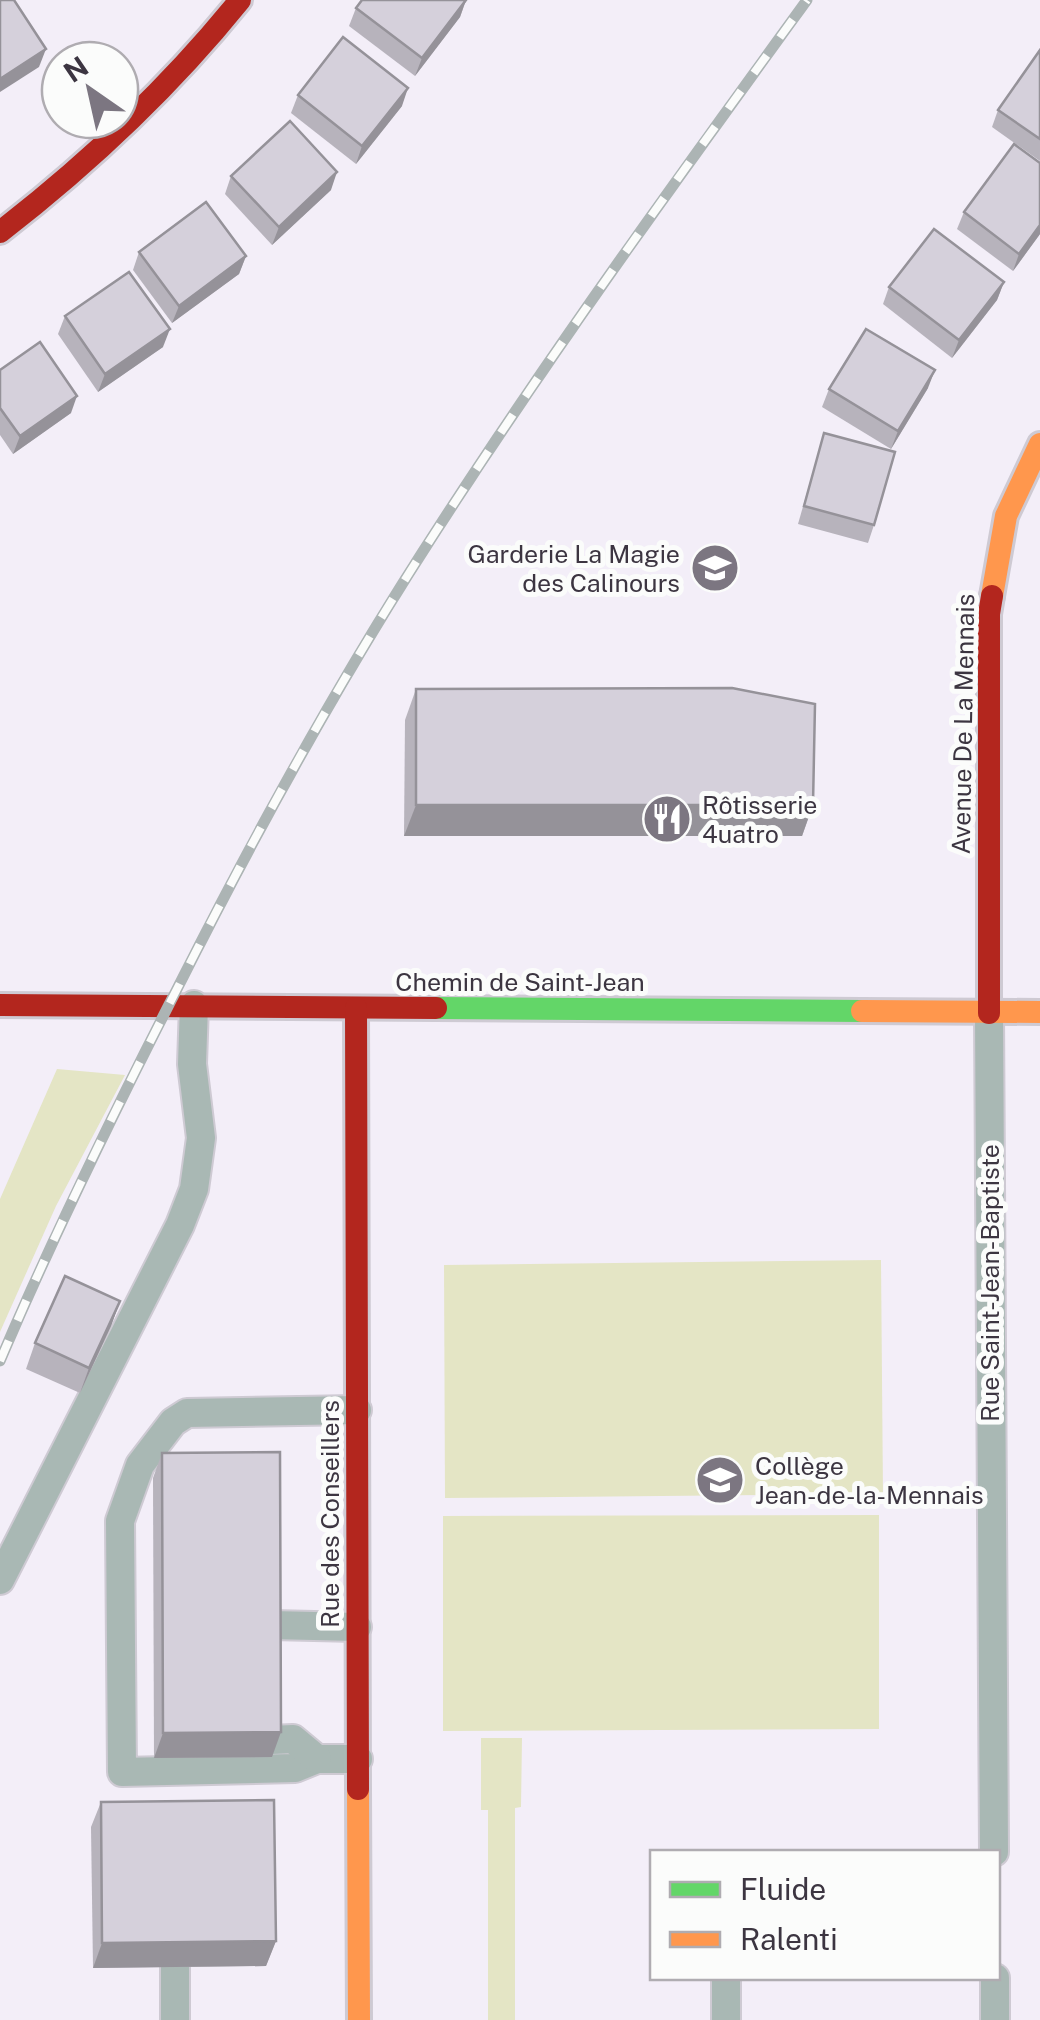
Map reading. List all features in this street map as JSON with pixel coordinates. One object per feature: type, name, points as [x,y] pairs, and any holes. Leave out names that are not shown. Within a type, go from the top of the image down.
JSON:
[{"type":"street","points":[[0,232],[150,107],[240,0]]},
{"type":"street","name":"Avenue De La Mennais","points":[[989,1013],[988,614],[1006,516],[1040,444]]},
{"type":"street","name":"Chemin de Saint-Jean","points":[[0,1005],[1040,1012]]},
{"type":"street","name":"Rue des Conseillers","points":[[356,1008],[359,2020]]},
{"type":"lane","points":[[0,1580],[180,1224],[194,1189],[202,1138],[192,1064],[194,1005]]},
{"type":"lane","name":"Rue Saint-Jean-Baptiste","points":[[989,1013],[994,1850]]},
{"type":"lane","points":[[356,1410],[187,1413],[173,1422],[140,1465],[120,1521],[122,1772],[295,1768],[317,1760],[358,1759]]},
{"type":"lane","points":[[271,1625],[358,1627]]},
{"type":"lane","points":[[272,1740],[292,1739],[317,1760]]},
{"type":"lane","points":[[175,2020],[176,1967]]},
{"type":"lane","points":[[726,1980],[726,2020]]},
{"type":"lane","points":[[995,1980],[996,2020]]},
{"type":"green space","points":[[57,1069],[125,1075],[56,1206],[0,1332],[0,1199]]},
{"type":"green space","points":[[881,1260],[883,1494],[445,1498],[444,1265]]},
{"type":"green space","points":[[879,1515],[879,1729],[443,1731],[443,1516]]},
{"type":"green space","points":[[481,1738],[522,1738],[521,1807],[515,1808],[515,2020],[488,2020],[488,1810],[481,1810]]},
{"type":"building","points":[[0,0],[14,0],[40,40],[40,53],[0,79]]},
{"type":"building","points":[[362,0],[466,0],[422,58],[356,8]]},
{"type":"building","points":[[343,37],[408,88],[362,146],[298,95]]},
{"type":"building","points":[[1040,50],[1040,139],[998,110]]},
{"type":"building","points":[[290,121],[337,172],[279,227],[231,176]]},
{"type":"building","points":[[1014,144],[1040,163],[1040,225],[1019,254],[964,212]]},
{"type":"building","points":[[206,202],[246,256],[179,306],[139,252]]},
{"type":"building","points":[[934,229],[1004,282],[959,340],[889,287]]},
{"type":"building","points":[[129,272],[170,329],[105,374],[65,316]]},
{"type":"building","points":[[866,329],[935,370],[898,431],[829,389]]},
{"type":"building","points":[[40,342],[77,396],[20,436],[0,408],[0,370]]},
{"type":"building","points":[[824,433],[895,452],[874,525],[804,506]]},
{"type":"building","points":[[732,688],[815,704],[813,805],[416,805],[416,689]]},
{"type":"building","points":[[65,1276],[120,1301],[89,1368],[35,1343]]},
{"type":"building","points":[[280,1452],[281,1732],[163,1733],[162,1453]]},
{"type":"building","points":[[274,1800],[276,1941],[102,1943],[101,1802]]},
{"type":"railway","points":[[0,1361],[63,1219],[154,1033],[264,823],[355,661],[561,344],[807,0]]},
{"type":"traffic: fast","points":[[436,1008],[862,1011]]},
{"type":"traffic: slow","points":[[992,596],[1006,516],[1040,444]]},
{"type":"traffic: slow","points":[[862,1011],[1040,1012]]},
{"type":"traffic: slow","points":[[358,1789],[359,2020]]},
{"type":"traffic: jam","points":[[0,232],[127,123],[240,0]]},
{"type":"traffic: jam","points":[[989,1013],[992,596]]},
{"type":"traffic: jam","points":[[0,1005],[436,1008]]},
{"type":"traffic: jam","points":[[356,1008],[358,1789]]},
{"type":"place","name":"Garderie La Magie des Calinours","points":[[715,568]]},
{"type":"place","name":"Rôtisserie 4uatro","points":[[667,819]]},
{"type":"place","name":"Collège Jean-de-la-Mennais","points":[[720,1480]]}]
